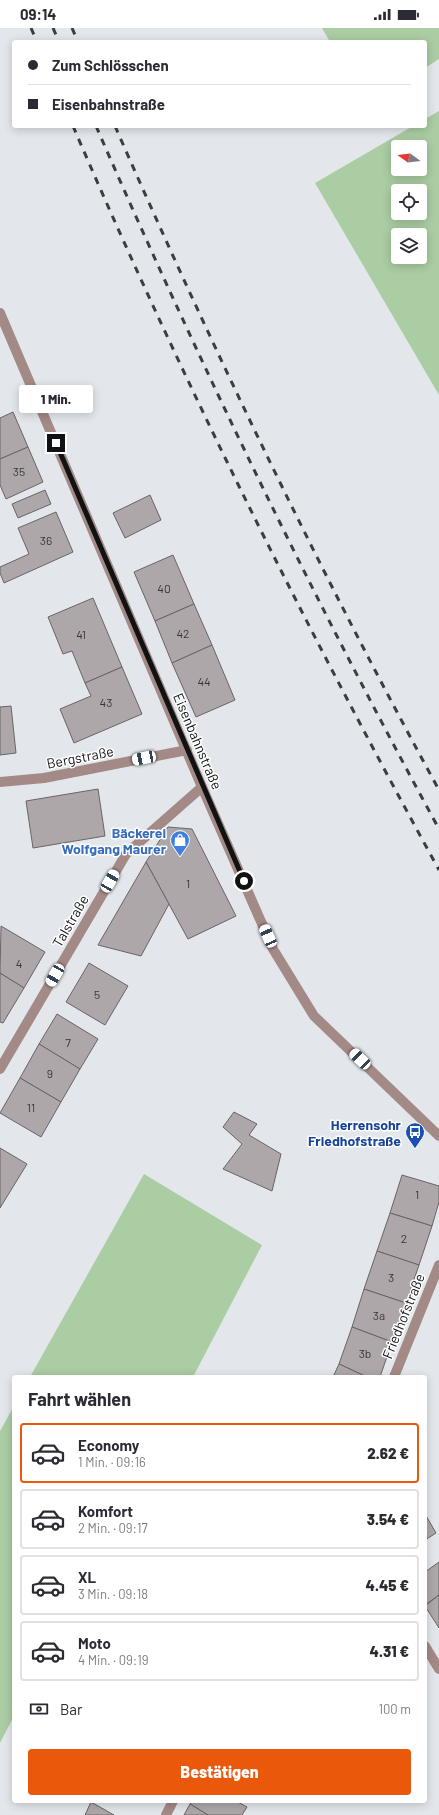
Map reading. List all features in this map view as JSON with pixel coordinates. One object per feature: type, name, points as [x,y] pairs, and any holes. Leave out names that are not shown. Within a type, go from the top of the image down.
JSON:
[{"type":"street","name":"Eisenbahnstraße","points":[[0,313],[202,787],[274,949],[314,1016],[439,1136]]},
{"type":"street","name":"Bergstraße","points":[[0,782],[44,778],[187,750]]},
{"type":"street","name":"Talstraße","points":[[0,1070],[126,854],[202,787]]},
{"type":"street","name":"Friedhofstraße","points":[[395,1375],[439,1264]]},
{"type":"street","points":[[427,1649],[439,1669]]},
{"type":"street","points":[[166,1815],[173,1803]]},
{"type":"green space","points":[[322,28],[439,28],[439,59],[427,67],[427,40],[329,40]]},
{"type":"green space","points":[[439,111],[439,395],[315,183],[410,128],[427,128],[427,118]]},
{"type":"green space","points":[[144,1174],[262,1245],[194,1375],[31,1375]]},
{"type":"green space","points":[[12,1410],[12,1720],[0,1743],[0,1431]]},
{"type":"building","points":[[13,412],[28,447],[0,459],[0,418]]},
{"type":"building","points":[[28,447],[43,482],[6,499],[0,485],[0,459]]},
{"type":"building","points":[[45,490],[51,504],[18,518],[12,504]]},
{"type":"building","points":[[150,495],[161,520],[125,538],[113,513]]},
{"type":"building","points":[[56,512],[73,552],[4,583],[0,573],[0,567],[29,554],[18,528]]},
{"type":"building","points":[[173,555],[194,604],[155,621],[134,572]]},
{"type":"building","points":[[93,598],[122,667],[85,683],[72,651],[63,654],[48,617]]},
{"type":"building","points":[[194,604],[212,645],[172,663],[155,621]]},
{"type":"building","points":[[212,645],[235,700],[196,717],[172,663]]},
{"type":"building","points":[[122,667],[142,714],[74,743],[60,709],[91,696],[85,683]]},
{"type":"building","points":[[11,706],[16,753],[0,755],[0,707]]},
{"type":"building","points":[[98,789],[105,836],[33,848],[26,801]]},
{"type":"building","points":[[168,827],[192,829],[236,916],[188,939],[146,862]]},
{"type":"building","points":[[146,862],[169,904],[141,956],[98,945]]},
{"type":"building","points":[[1,926],[45,952],[24,988],[0,973]]},
{"type":"building","points":[[89,963],[128,986],[105,1025],[66,1002]]},
{"type":"building","points":[[0,973],[24,988],[3,1023],[0,1022]]},
{"type":"building","points":[[57,1014],[98,1039],[80,1069],[39,1044]]},
{"type":"building","points":[[39,1044],[80,1069],[61,1102],[20,1078]]},
{"type":"building","points":[[20,1078],[61,1102],[41,1137],[0,1113]]},
{"type":"building","points":[[234,1112],[257,1124],[249,1135],[281,1154],[272,1191],[223,1169],[242,1144],[223,1127]]},
{"type":"building","points":[[0,1148],[27,1164],[0,1208]]},
{"type":"building","points":[[402,1175],[439,1186],[439,1202],[432,1226],[390,1213]]},
{"type":"building","points":[[390,1213],[432,1226],[419,1265],[377,1251]]},
{"type":"building","points":[[377,1251],[419,1265],[406,1303],[364,1289]]},
{"type":"building","points":[[364,1289],[406,1303],[392,1342],[352,1327]]},
{"type":"building","points":[[352,1327],[392,1342],[381,1375],[363,1375],[339,1364]]},
{"type":"building","points":[[339,1364],[363,1375],[334,1375]]},
{"type":"building","points":[[427,1517],[436,1533],[427,1539]]},
{"type":"building","points":[[439,1562],[439,1595],[427,1604],[427,1571]]},
{"type":"building","points":[[439,1595],[439,1628],[427,1609],[427,1604]]},
{"type":"building","points":[[91,1803],[93,1803],[114,1815],[85,1815]]},
{"type":"building","points":[[240,1803],[247,1807],[242,1815],[208,1815],[190,1804]]},
{"type":"building","points":[[190,1804],[208,1815],[184,1815]]},
{"type":"railway","points":[[31,28],[36,40]]},
{"type":"railway","points":[[53,28],[58,40]]},
{"type":"railway","points":[[72,28],[77,40]]},
{"type":"railway","points":[[74,128],[157,315],[247,502],[293,595],[439,870]]},
{"type":"railway","points":[[97,128],[217,393],[347,656],[439,829]]},
{"type":"railway","points":[[116,128],[191,295],[270,462],[395,709],[439,790]]},
{"type":"place","name":"Bäckerei Wolfgang Maurer","points":[[180,857]]},
{"type":"place","name":"Herrensohr Friedhofstraße","points":[[415,1149]]},
{"type":"route","points":[[56,443],[202,787],[244,881]]}]
